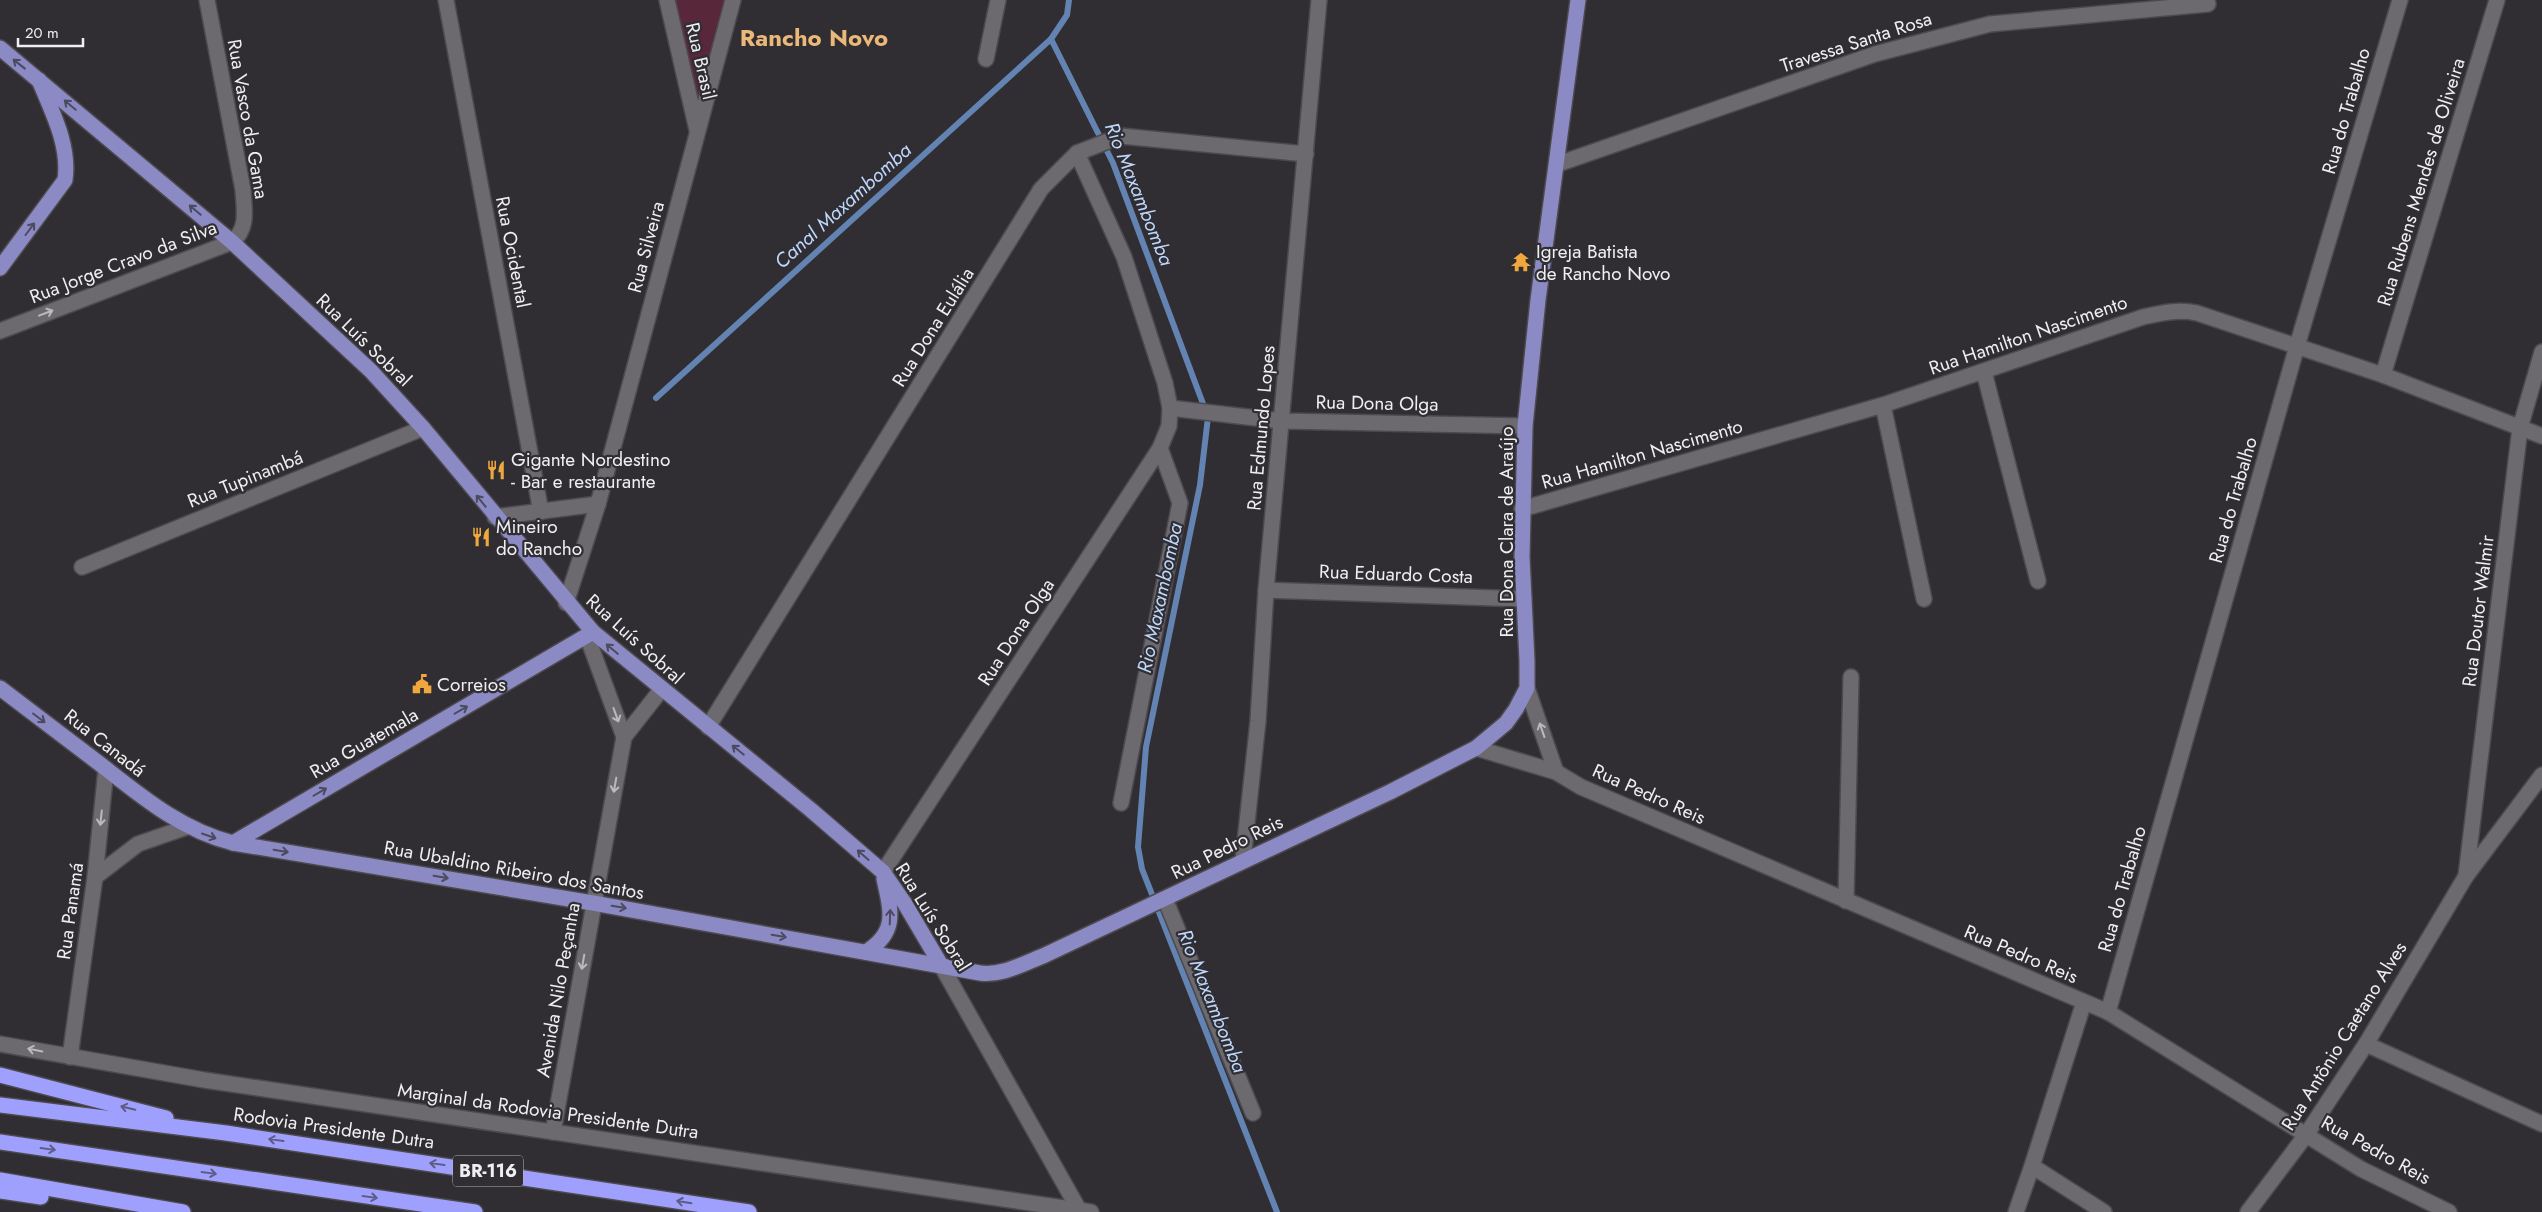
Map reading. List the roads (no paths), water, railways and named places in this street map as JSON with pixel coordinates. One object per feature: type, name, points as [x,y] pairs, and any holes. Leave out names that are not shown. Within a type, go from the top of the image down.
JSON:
[{"type":"highway","points":[[0,1075],[226,1133]]},
{"type":"highway","name":"Rodovia Presidente Dutra","points":[[0,1105],[226,1133],[749,1212]]},
{"type":"highway","name":"BR-116","points":[[0,1142],[475,1212]]},
{"type":"highway","points":[[0,1180],[183,1212]]},
{"type":"highway","points":[[0,1191],[141,1212]]},
{"type":"highway","points":[[148,1212],[163,1209]]},
{"type":"main road","name":"Rua Dona Clara de Araújo","points":[[1476,748],[1506,723],[1516,709],[1526,688],[1522,509],[1525,426],[1538,300],[1558,164],[1578,0]]},
{"type":"main road","name":"Rua Luís Sobral","points":[[0,48],[232,242],[371,371],[422,428],[590,634],[811,810],[883,872],[905,904],[941,965]]},
{"type":"main road","points":[[0,268],[65,180],[64,144],[38,79]]},
{"type":"main road","name":"Rua Guatemala","points":[[233,843],[590,634]]},
{"type":"main road","name":"Rua Canadá","points":[[0,688],[139,795],[187,827]]},
{"type":"main road","name":"Rua Pedro Reis","points":[[941,965],[989,974],[1005,971],[1130,916],[1243,860],[1390,792],[1476,748]]},
{"type":"main road","name":"Rua Ubaldino Ribeiro dos Santos","points":[[187,827],[208,837],[233,843],[594,903],[941,965]]},
{"type":"main road","points":[[866,952],[885,936],[890,925],[890,909],[883,872]]},
{"type":"street","name":"Rua Vasco da Gama","points":[[207,0],[242,190],[244,226],[232,242]]},
{"type":"street","name":"Rua Ocidental","points":[[446,0],[541,512]]},
{"type":"street","name":"Rua Brasil","points":[[667,0],[697,132]]},
{"type":"street","name":"Rua Silveira","points":[[566,603],[598,504],[733,0]]},
{"type":"street","points":[[986,59],[998,0]]},
{"type":"street","name":"Rua Edmundo Lopes","points":[[1243,860],[1258,721],[1266,590],[1319,0]]},
{"type":"street","name":"Rua do Trabalho","points":[[2108,1012],[2298,346],[2400,0]]},
{"type":"street","name":"Rua Rubens Mendes de Oliveira","points":[[2383,375],[2497,0]]},
{"type":"street","name":"Travessa Santa Rosa","points":[[1558,164],[1875,54],[1928,38],[1990,24],[2208,4]]},
{"type":"street","name":"Rua Dona Eulália","points":[[708,727],[1041,189],[1081,151],[1120,136],[1306,154]]},
{"type":"street","name":"Rua Dona Olga","points":[[883,872],[1160,448],[1169,426],[1170,408],[1158,358],[1124,257],[1081,151]]},
{"type":"street","name":"Rua Jorge Cravo da Silva","points":[[0,331],[232,242]]},
{"type":"street","name":"Rua Hamilton Nascimento","points":[[1522,509],[1883,405],[2143,317],[2168,311],[2183,310],[2197,313],[2298,346],[2383,375],[2542,436]]},
{"type":"street","name":"Rua Doutor Walmir","points":[[2466,876],[2520,428],[2542,352]]},
{"type":"street","points":[[1984,372],[2038,581]]},
{"type":"street","points":[[1883,405],[1924,599]]},
{"type":"street","name":"Rua Dona Olga","points":[[1170,408],[1282,421],[1525,426]]},
{"type":"street","name":"Rua Tupinambá","points":[[82,567],[422,428]]},
{"type":"street","points":[[1121,803],[1180,503],[1160,448]]},
{"type":"street","points":[[495,517],[598,504]]},
{"type":"street","name":"Rua Eduardo Costa","points":[[1266,590],[1524,599]]},
{"type":"street","points":[[590,634],[624,737]]},
{"type":"street","points":[[1846,901],[1851,677]]},
{"type":"street","points":[[1526,688],[1556,772]]},
{"type":"street","name":"Avenida Nilo Peçanha","points":[[553,1132],[624,737],[661,690]]},
{"type":"street","name":"Rua Pedro Reis","points":[[1476,748],[1556,772],[1581,787],[2108,1012],[2361,1169],[2449,1212]]},
{"type":"street","name":"Rua Panamá","points":[[70,1057],[95,877],[106,769]]},
{"type":"street","name":"Rua Antônio Caetano Alves","points":[[2248,1212],[2306,1135],[2366,1044],[2466,876],[2542,775]]},
{"type":"street","points":[[95,877],[138,844],[160,834],[187,827]]},
{"type":"street","points":[[1163,900],[1252,1113]]},
{"type":"street","name":"Rua Luís Sobral","points":[[941,965],[1085,1211]]},
{"type":"street","points":[[2016,1212],[2084,1002]]},
{"type":"street","name":"Marginal da Rodovia Presidente Dutra","points":[[0,1044],[204,1080],[1085,1211]]},
{"type":"street","points":[[2366,1044],[2542,1124]]},
{"type":"street","points":[[2032,1166],[2104,1212]]},
{"type":"waterway","name":"Canal Maxambomba","points":[[656,398],[1051,39],[1067,15],[1069,0]]},
{"type":"waterway","name":"Rio Maxambomba","points":[[1051,39],[1113,163],[1208,417],[1200,485],[1146,747],[1138,847],[1142,869],[1277,1212]]},
{"type":"place","name":"Igreja Batista de Rancho Novo","points":[[1521,262]]},
{"type":"place","name":"Gigante Nordestino - Bar e restaurante","points":[[496,470]]},
{"type":"place","name":"Mineiro do Rancho","points":[[481,537]]},
{"type":"place","name":"Correios","points":[[422,684]]},
{"type":"district","name":"Rancho Novo","points":[[814,37]]}]
